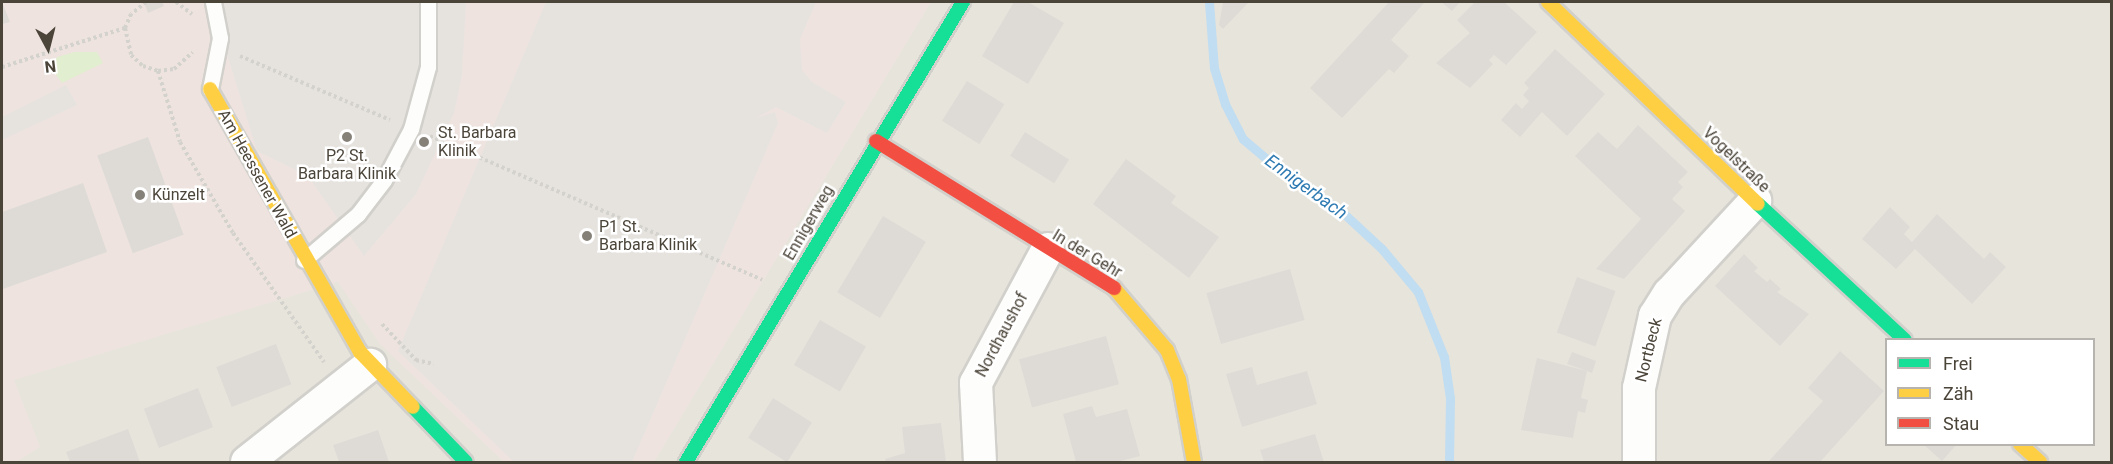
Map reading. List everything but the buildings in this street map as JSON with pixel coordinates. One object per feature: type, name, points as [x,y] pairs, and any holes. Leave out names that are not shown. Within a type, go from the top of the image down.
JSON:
[{"type":"street","name":"Ennigerweg","points":[[686,462],[876,141],[963,2]]},
{"type":"street","name":"Vogelstraße","points":[[1548,2],[1755,201],[1904,338]]},
{"type":"street","name":"Am Heessener Wald","points":[[210,88],[304,260],[359,374],[466,462]]},
{"type":"street","name":"In der Gehr","points":[[876,141],[1117,290],[1167,350],[1179,379],[1194,462]]},
{"type":"street","name":"Nortbeck","points":[[1639,462],[1639,388],[1655,316],[1669,294],[1755,201]]},
{"type":"street","name":"Nordhaushof","points":[[980,462],[976,383],[1048,249]]},
{"type":"street","points":[[247,462],[359,374]]},
{"type":"street","points":[[2022,446],[2040,462]]},
{"type":"lane","points":[[210,88],[219,28],[213,2]]},
{"type":"lane","name":"Am Heessener Wald","points":[[304,260],[358,214],[384,180],[411,129],[428,67],[428,2]]},
{"type":"path","points":[[146,2],[131,14],[125,28],[131,55],[143,66],[158,71],[174,69],[187,61],[198,38],[191,13],[176,2]]},
{"type":"path","points":[[2,67],[125,28]]},
{"type":"path","points":[[198,38],[788,292]]},
{"type":"path","points":[[158,71],[180,142],[233,233],[315,354],[359,374]]},
{"type":"shaded area","points":[[2,2],[2111,2],[2111,462],[2,462]]},
{"type":"shaded area","name":"St. Barbara Klinik","points":[[2,2],[931,2],[654,462],[504,462],[380,344],[338,282],[14,380],[40,447],[16,462],[2,462]]},
{"type":"shaded area","name":"P2 St. Barbara Klinik","points":[[211,2],[466,2],[462,75],[454,113],[416,194],[364,256],[308,176],[257,151]]},
{"type":"shaded area","name":"P1 St. Barbara Klinik","points":[[546,2],[816,2],[800,39],[802,70],[812,82],[846,102],[827,133],[776,107],[756,118],[775,112],[778,123],[632,462],[514,462],[398,351]]},
{"type":"shaded area","points":[[66,85],[77,105],[2,140],[2,117]]},
{"type":"green space","points":[[75,52],[97,52],[103,63],[62,83],[52,69],[57,57]]},
{"type":"waterway","name":"Ennigerbach","points":[[1209,2],[1214,68],[1225,104],[1243,139],[1288,177],[1340,210],[1382,249],[1418,292],[1444,357],[1450,398],[1449,462]]},
{"type":"traffic: fast","points":[[686,462],[963,2]]},
{"type":"traffic: fast","points":[[1758,204],[1903,338]]},
{"type":"traffic: fast","points":[[413,407],[466,462]]},
{"type":"traffic: slow","points":[[1548,2],[1758,204]]},
{"type":"traffic: slow","points":[[210,89],[360,352],[413,407]]},
{"type":"traffic: slow","points":[[1114,288],[1167,350],[1179,379],[1194,462]]},
{"type":"traffic: slow","points":[[2022,446],[2040,462]]},
{"type":"traffic: jam","points":[[876,141],[1114,288]]},
{"type":"place","name":"P2 St. Barbara Klinik","points":[[347,137]]},
{"type":"place","name":"St. Barbara Klinik","points":[[424,142]]},
{"type":"place","name":"Künzelt","points":[[140,195]]},
{"type":"place","name":"P1 St. Barbara Klinik","points":[[587,236]]}]
